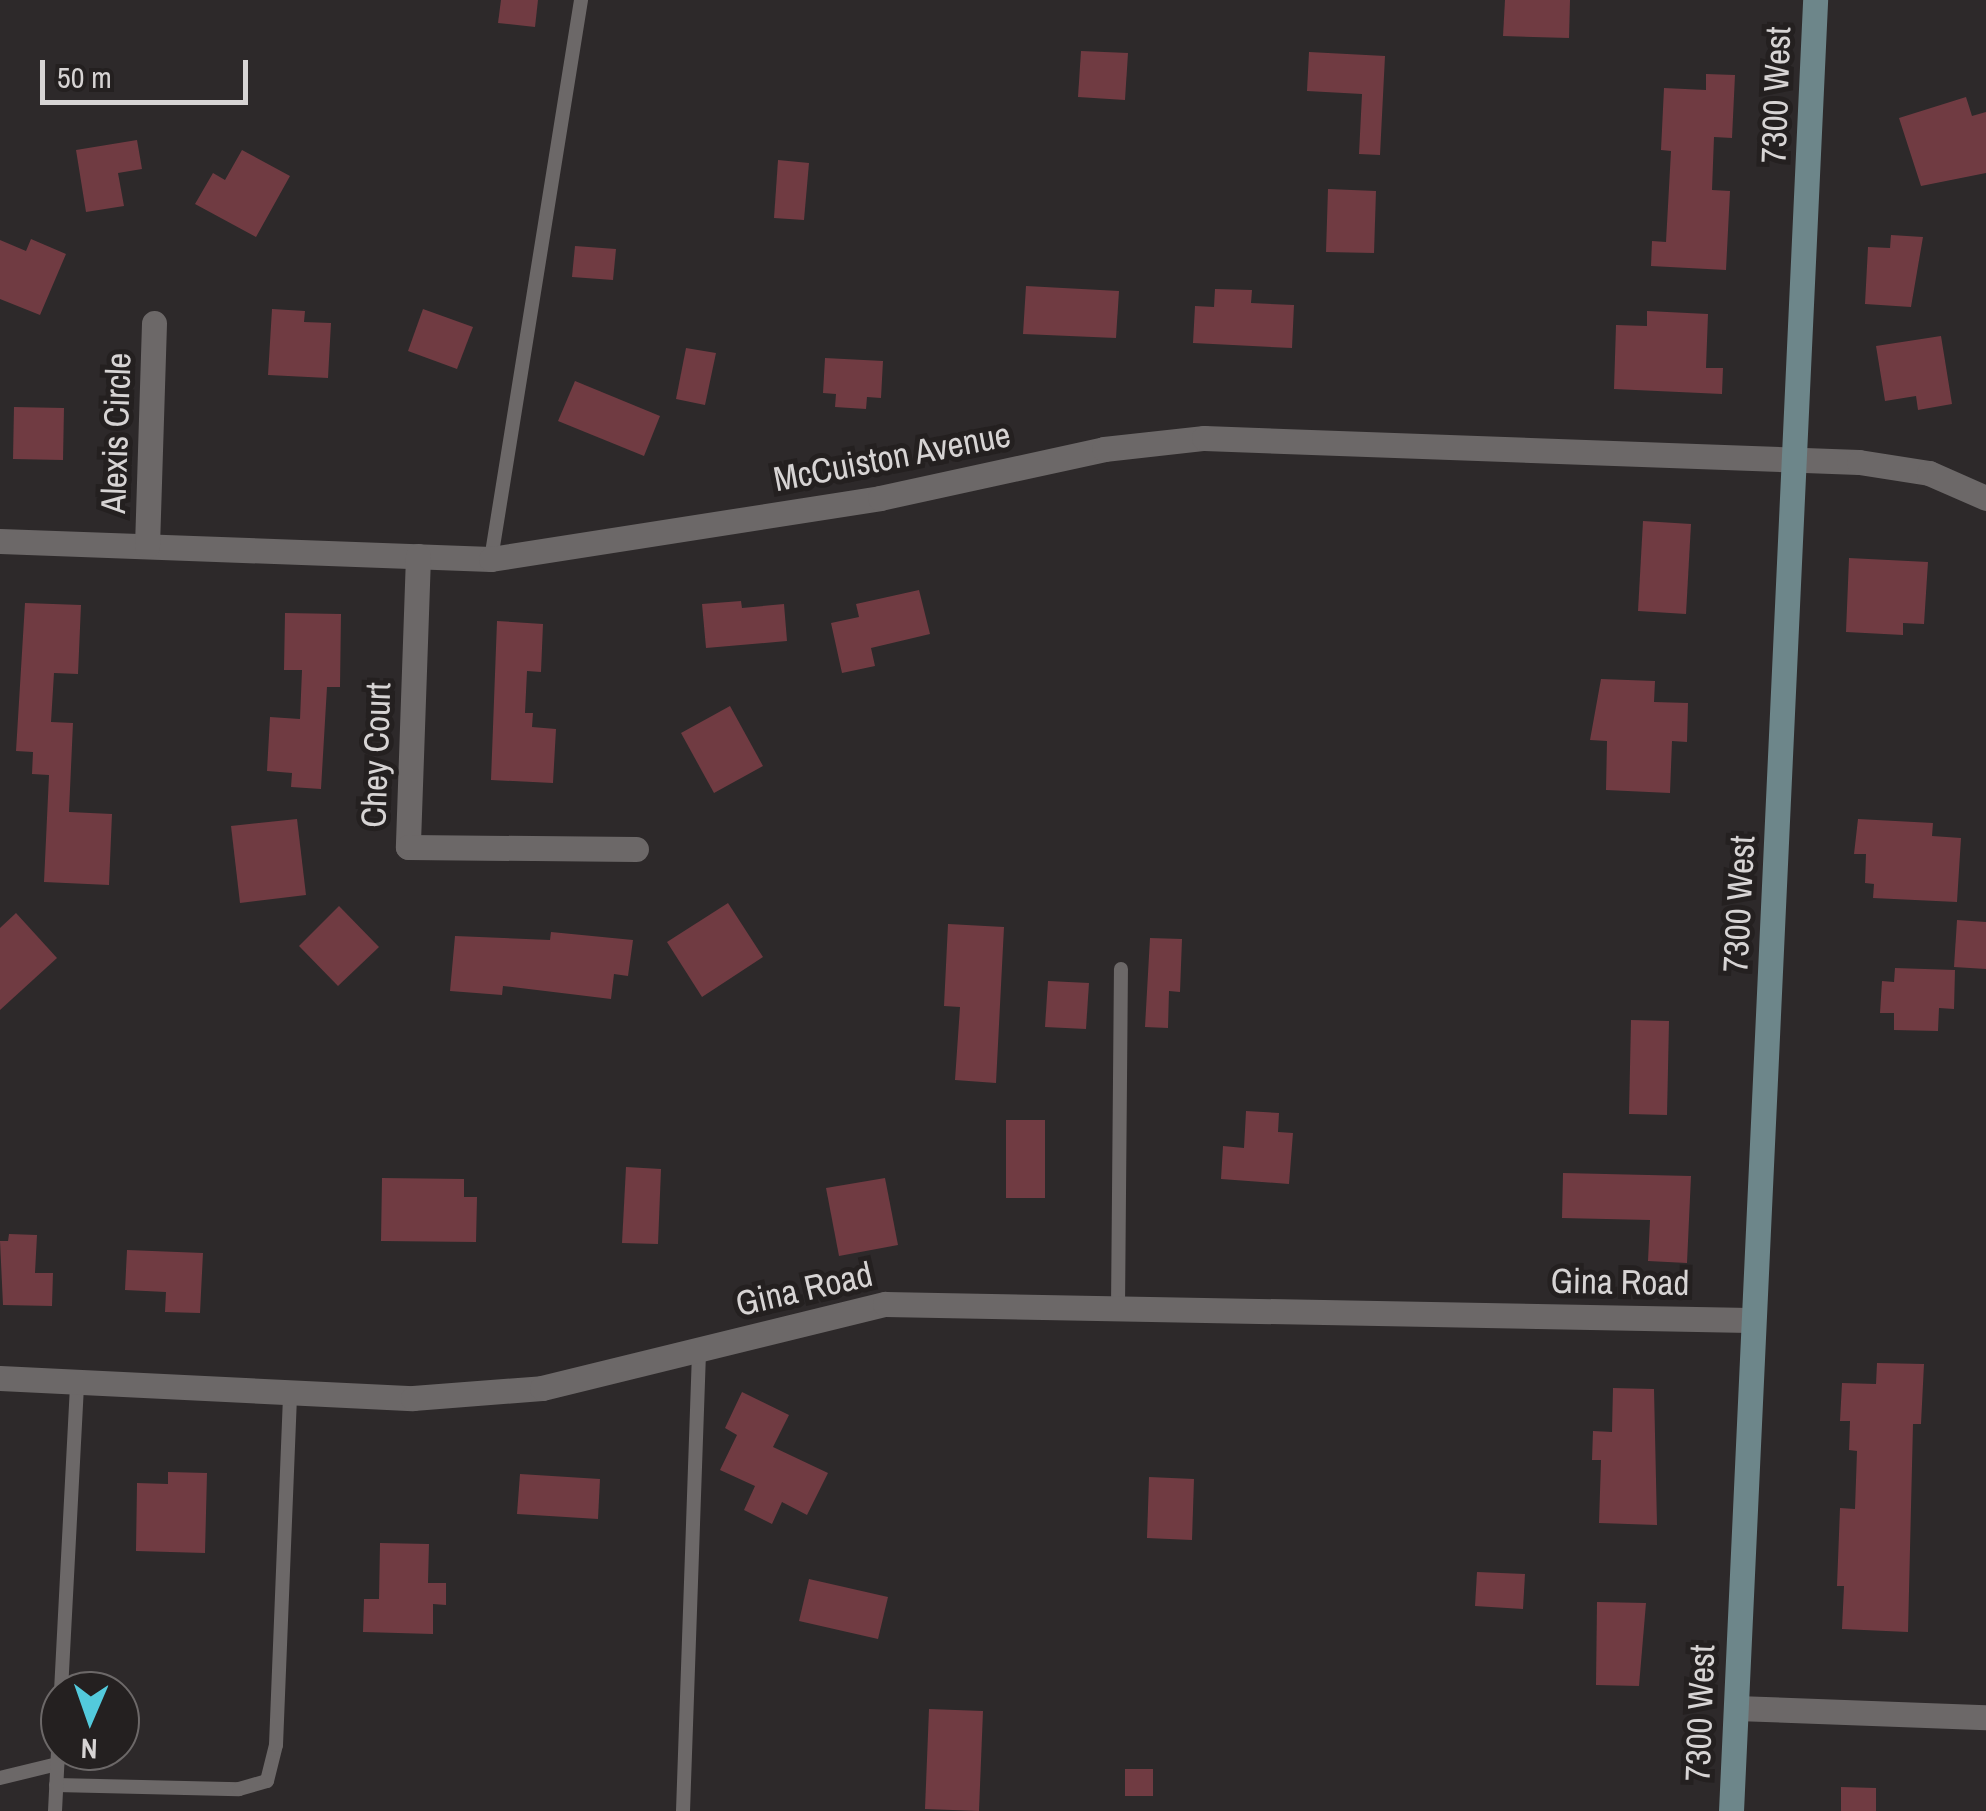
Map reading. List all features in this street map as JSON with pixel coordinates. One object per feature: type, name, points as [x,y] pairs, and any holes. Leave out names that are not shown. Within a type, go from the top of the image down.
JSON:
[{"type":"street","name":"7300 West","points":[[1731,1811],[1750,1320],[1798,461],[1815,0]]},
{"type":"street","name":"Alexis Circle","points":[[147,546],[154,323]]},
{"type":"street","name":"McCuiston Avenue","points":[[0,540],[492,560],[880,498],[1104,449],[1204,438],[1798,461],[1929,473],[1986,498]]},
{"type":"street","name":"Chey Court","points":[[418,556],[408,846],[636,850]]},
{"type":"street","name":"Gina Road","points":[[0,1378],[413,1398],[542,1388],[885,1304],[1750,1320]]},
{"type":"street","points":[[1736,1708],[1986,1717]]},
{"type":"lane","points":[[492,560],[564,137],[581,0]]},
{"type":"lane","points":[[1118,1308],[1121,970]]},
{"type":"lane","points":[[684,1811],[699,1350]]},
{"type":"lane","points":[[62,1671],[77,1382]]},
{"type":"lane","points":[[56,1784],[239,1788],[268,1781],[276,1745],[290,1392]]},
{"type":"lane","points":[[0,1778],[40,1768]]},
{"type":"lane","points":[[55,1811],[57,1771]]},
{"type":"building","points":[[501,0],[538,0],[535,27],[498,23]]},
{"type":"building","points":[[1505,0],[1570,0],[1569,38],[1503,36]]},
{"type":"building","points":[[1081,51],[1128,53],[1125,100],[1078,97]]},
{"type":"building","points":[[1309,52],[1385,56],[1380,155],[1359,154],[1362,94],[1307,91]]},
{"type":"building","points":[[1706,74],[1735,75],[1732,138],[1714,137],[1712,190],[1730,191],[1726,270],[1651,266],[1652,241],[1666,242],[1671,151],[1661,150],[1664,88],[1706,90]]},
{"type":"building","points":[[1966,97],[1972,116],[1986,112],[1986,173],[1921,186],[1899,118]]},
{"type":"building","points":[[137,140],[142,169],[118,173],[124,206],[86,212],[76,150]]},
{"type":"building","points":[[242,150],[290,176],[256,237],[195,204],[213,173],[225,180]]},
{"type":"building","points":[[778,160],[809,163],[804,220],[774,218]]},
{"type":"building","points":[[1328,189],[1376,191],[1374,253],[1326,252]]},
{"type":"building","points":[[1891,235],[1923,237],[1911,307],[1865,304],[1868,247],[1890,248]]},
{"type":"building","points":[[31,239],[66,254],[40,315],[0,299],[0,240],[26,251]]},
{"type":"building","points":[[575,246],[616,249],[613,280],[572,277]]},
{"type":"building","points":[[1026,286],[1119,291],[1116,338],[1023,334]]},
{"type":"building","points":[[1215,289],[1252,290],[1251,303],[1294,305],[1292,348],[1193,343],[1195,306],[1214,307]]},
{"type":"building","points":[[272,309],[305,311],[304,322],[331,323],[328,378],[268,375]]},
{"type":"building","points":[[423,309],[473,327],[457,369],[408,351]]},
{"type":"building","points":[[1647,311],[1708,314],[1706,368],[1723,368],[1722,394],[1614,389],[1616,325],[1647,326]]},
{"type":"building","points":[[1941,336],[1952,404],[1918,410],[1916,396],[1885,401],[1876,346]]},
{"type":"building","points":[[686,348],[716,353],[705,405],[676,399]]},
{"type":"building","points":[[825,358],[883,361],[881,398],[867,397],[866,409],[835,407],[836,394],[823,393]]},
{"type":"building","points":[[575,381],[660,416],[644,456],[558,421]]},
{"type":"building","points":[[14,407],[64,408],[63,460],[13,459]]},
{"type":"building","points":[[1643,521],[1691,524],[1686,614],[1638,611]]},
{"type":"building","points":[[1849,558],[1928,562],[1924,624],[1903,623],[1903,635],[1846,632]]},
{"type":"building","points":[[919,590],[930,634],[871,648],[875,666],[842,673],[831,623],[859,617],[856,604]]},
{"type":"building","points":[[741,601],[742,608],[784,604],[787,641],[706,648],[702,604]]},
{"type":"building","points":[[25,603],[81,605],[78,674],[54,673],[51,722],[73,723],[69,812],[112,814],[109,885],[44,882],[49,775],[32,774],[33,752],[16,751]]},
{"type":"building","points":[[285,613],[341,614],[340,687],[327,687],[321,789],[291,787],[292,773],[267,771],[270,717],[300,719],[302,670],[284,670]]},
{"type":"building","points":[[497,621],[543,624],[541,672],[527,671],[525,713],[533,713],[532,727],[556,729],[553,783],[491,780]]},
{"type":"building","points":[[1601,679],[1655,681],[1654,702],[1688,703],[1687,742],[1672,741],[1670,793],[1606,790],[1607,741],[1590,740]]},
{"type":"building","points":[[730,706],[763,766],[714,793],[681,733]]},
{"type":"building","points":[[297,819],[306,895],[240,903],[231,826]]},
{"type":"building","points":[[1858,819],[1933,823],[1932,836],[1961,838],[1957,902],[1873,898],[1874,884],[1865,883],[1866,854],[1854,854]]},
{"type":"building","points":[[728,903],[763,957],[702,997],[667,942]]},
{"type":"building","points":[[339,906],[379,947],[338,986],[299,946]]},
{"type":"building","points":[[16,913],[57,958],[0,1010],[0,928]]},
{"type":"building","points":[[1957,920],[1986,922],[1986,969],[1954,967]]},
{"type":"building","points":[[948,924],[1004,927],[996,1083],[955,1080],[960,1007],[944,1006]]},
{"type":"building","points":[[551,932],[633,940],[628,976],[614,974],[611,999],[503,986],[502,995],[450,991],[455,936],[550,940]]},
{"type":"building","points":[[1150,938],[1182,939],[1180,992],[1169,991],[1168,1028],[1145,1027]]},
{"type":"building","points":[[1895,968],[1955,970],[1954,1009],[1939,1008],[1938,1031],[1894,1030],[1894,1013],[1880,1013],[1882,981],[1894,982]]},
{"type":"building","points":[[1048,981],[1089,983],[1086,1029],[1045,1027]]},
{"type":"building","points":[[1631,1020],[1669,1021],[1667,1115],[1629,1114]]},
{"type":"building","points":[[1246,1111],[1279,1113],[1278,1132],[1293,1133],[1289,1184],[1221,1179],[1223,1146],[1244,1148]]},
{"type":"building","points":[[1006,1120],[1045,1120],[1045,1198],[1006,1198]]},
{"type":"building","points":[[626,1167],[661,1169],[658,1244],[622,1243]]},
{"type":"building","points":[[1563,1173],[1691,1176],[1687,1263],[1648,1261],[1650,1220],[1562,1218]]},
{"type":"building","points":[[382,1178],[464,1179],[464,1197],[477,1197],[476,1242],[381,1241]]},
{"type":"building","points":[[885,1178],[898,1245],[839,1256],[826,1188]]},
{"type":"building","points":[[9,1234],[37,1235],[35,1273],[53,1273],[52,1306],[3,1305],[0,1241],[8,1241]]},
{"type":"building","points":[[127,1250],[203,1253],[200,1313],[165,1312],[166,1292],[125,1290]]},
{"type":"building","points":[[1877,1363],[1924,1364],[1921,1424],[1913,1424],[1908,1632],[1842,1629],[1844,1586],[1837,1586],[1840,1508],[1855,1509],[1857,1451],[1849,1450],[1850,1421],[1840,1421],[1842,1383],[1876,1384]]},
{"type":"building","points":[[1613,1388],[1654,1389],[1657,1525],[1599,1523],[1601,1460],[1592,1460],[1593,1431],[1612,1432]]},
{"type":"building","points":[[742,1392],[789,1415],[773,1447],[828,1473],[807,1515],[782,1502],[772,1524],[744,1510],[755,1486],[720,1470],[737,1435],[725,1428]]},
{"type":"building","points":[[168,1472],[207,1473],[205,1553],[136,1551],[137,1483],[168,1484]]},
{"type":"building","points":[[520,1474],[600,1479],[598,1519],[517,1514]]},
{"type":"building","points":[[1149,1477],[1194,1479],[1192,1540],[1147,1538]]},
{"type":"building","points":[[380,1543],[429,1544],[428,1583],[446,1583],[446,1605],[433,1604],[433,1634],[363,1632],[364,1599],[379,1599]]},
{"type":"building","points":[[1477,1572],[1525,1574],[1523,1609],[1475,1606]]},
{"type":"building","points":[[809,1579],[888,1597],[878,1639],[799,1621]]},
{"type":"building","points":[[1597,1602],[1646,1603],[1639,1686],[1596,1685]]},
{"type":"building","points":[[929,1709],[983,1711],[979,1811],[925,1809]]},
{"type":"building","points":[[1125,1769],[1153,1769],[1153,1796],[1125,1796]]},
{"type":"building","points":[[1841,1787],[1876,1788],[1876,1811],[1841,1811]]}]
